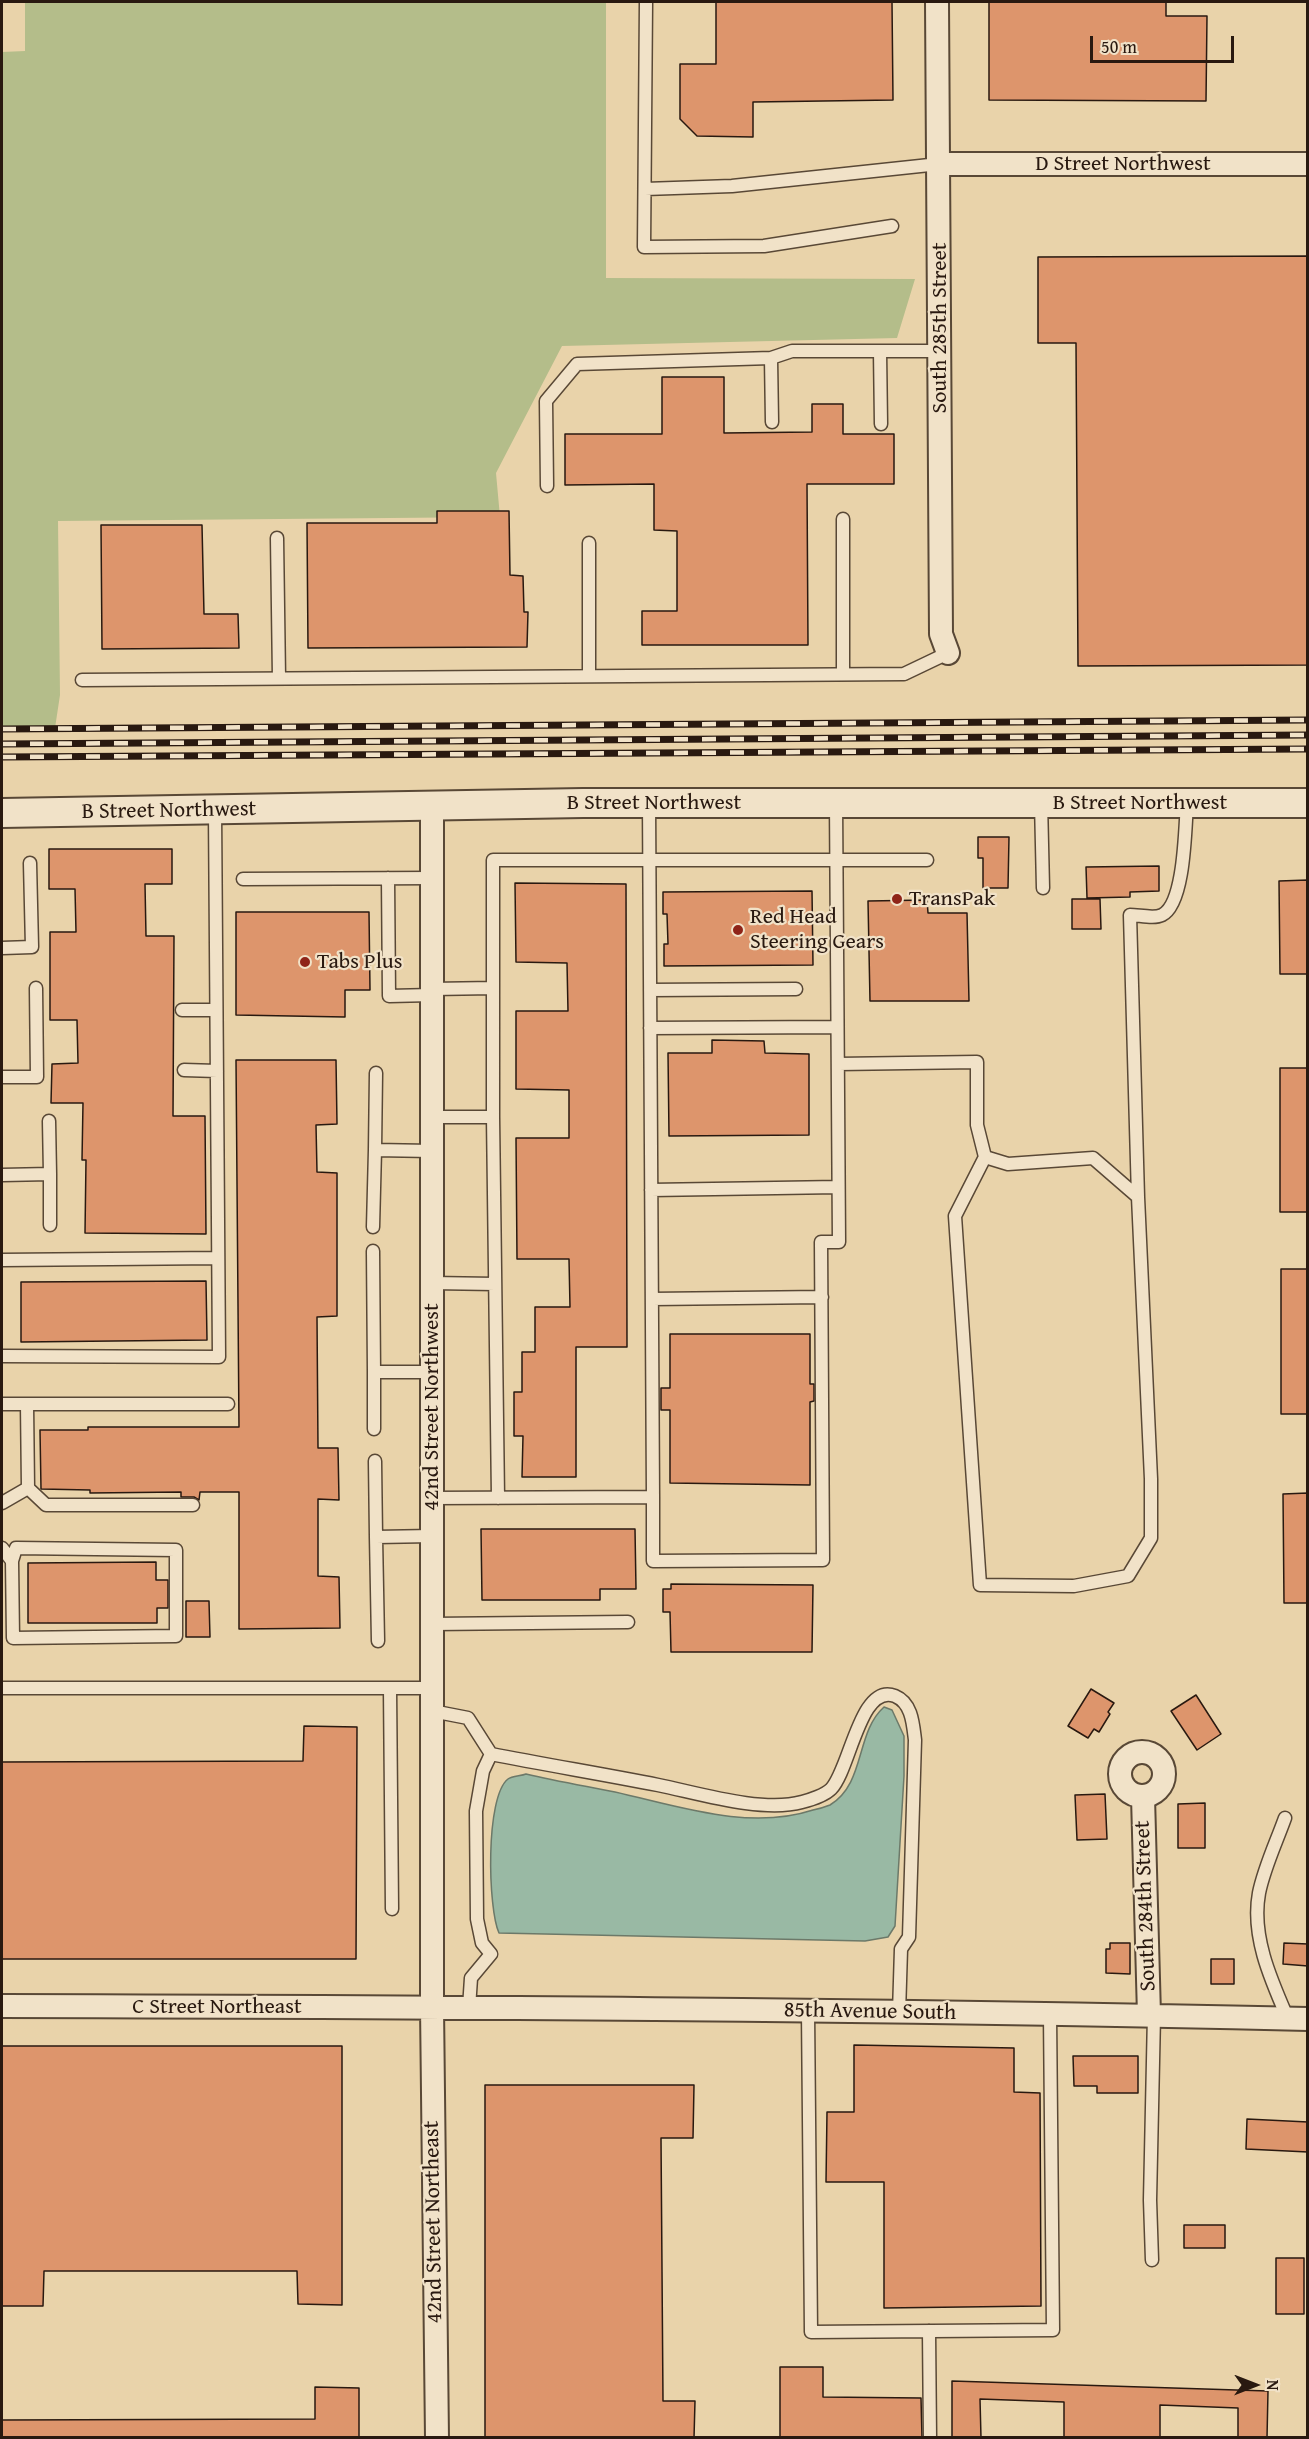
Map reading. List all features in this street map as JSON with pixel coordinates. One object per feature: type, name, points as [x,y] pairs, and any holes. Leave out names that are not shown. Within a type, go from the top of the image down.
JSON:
[{"type":"street","name":"South 285th Street","points":[[937,2],[941,634],[948,653]]},
{"type":"street","name":"D Street Northwest","points":[[939,164],[1308,164]]},
{"type":"street","name":"B Street Northwest","points":[[2,813],[649,802],[1308,803]]},
{"type":"street","name":"42nd Street Northwest","points":[[432,806],[432,2007]]},
{"type":"street","name":"South 284th Street","points":[[1143,1797],[1151,2015]]},
{"type":"street","name":"C Street Northeast","points":[[2,2006],[432,2007]]},
{"type":"street","name":"85th Avenue South","points":[[432,2007],[1151,2015],[1298,2019]]},
{"type":"street","name":"42nd Street Northeast","points":[[432,2007],[437,2438]]},
{"type":"lane","points":[[646,2],[644,247],[764,246],[892,226]]},
{"type":"lane","points":[[645,189],[732,186],[939,164]]},
{"type":"lane","points":[[547,486],[546,401],[577,364],[771,358],[792,351],[940,351]]},
{"type":"lane","points":[[880,351],[881,424]]},
{"type":"lane","points":[[771,358],[772,422]]},
{"type":"lane","points":[[843,519],[843,674]]},
{"type":"lane","points":[[277,538],[279,678]]},
{"type":"lane","points":[[590,543],[590,676]]},
{"type":"lane","points":[[82,680],[904,674],[948,653]]},
{"type":"lane","points":[[649,802],[653,1561],[823,1560],[821,1242],[839,1242],[836,802]]},
{"type":"lane","points":[[1041,802],[1042,888]]},
{"type":"lane","points":[[838,1064],[976,1062],[976,1125],[985,1157],[955,1216],[980,1585],[1074,1586],[1128,1576],[1151,1538],[1151,1479],[1138,1197],[1130,915],[1160,917],[1170,910],[1180,879],[1187,803]]},
{"type":"lane","points":[[2,1356],[219,1357],[215,810]]},
{"type":"lane","points":[[498,1498],[493,1117],[493,860],[927,860]]},
{"type":"lane","points":[[2,948],[32,947],[30,863]]},
{"type":"lane","points":[[388,878],[389,996],[493,988]]},
{"type":"lane","points":[[243,879],[432,878]]},
{"type":"lane","points":[[2,1077],[37,1077],[36,988]]},
{"type":"lane","points":[[650,990],[796,989]]},
{"type":"lane","points":[[182,1010],[216,1010]]},
{"type":"lane","points":[[650,1028],[837,1028]]},
{"type":"lane","points":[[184,1070],[216,1071]]},
{"type":"lane","points":[[373,1227],[376,1073]]},
{"type":"lane","points":[[432,1117],[493,1117]]},
{"type":"lane","points":[[49,1121],[50,1225]]},
{"type":"lane","points":[[375,1149],[432,1151]]},
{"type":"lane","points":[[985,1157],[1008,1164],[1093,1158],[1138,1197]]},
{"type":"lane","points":[[2,1175],[50,1174]]},
{"type":"lane","points":[[651,1190],[838,1187]]},
{"type":"lane","points":[[373,1251],[374,1429]]},
{"type":"lane","points":[[2,1260],[218,1258]]},
{"type":"lane","points":[[432,1283],[495,1284]]},
{"type":"lane","points":[[652,1299],[822,1297]]},
{"type":"lane","points":[[374,1372],[432,1372]]},
{"type":"lane","points":[[2,1404],[228,1404]]},
{"type":"lane","points":[[27,1404],[28,1488],[46,1505],[193,1505]]},
{"type":"lane","points":[[375,1461],[378,1641]]},
{"type":"lane","points":[[2,1503],[28,1488]]},
{"type":"lane","points":[[432,1498],[652,1497]]},
{"type":"lane","points":[[376,1537],[432,1536]]},
{"type":"lane","points":[[2,1548],[12,1562],[13,1638],[176,1636],[176,1550],[16,1548],[12,1562]]},
{"type":"lane","points":[[432,1624],[628,1622]]},
{"type":"lane","points":[[2,1688],[432,1688]]},
{"type":"lane","points":[[390,1688],[392,1909]]},
{"type":"lane","points":[[432,1711],[468,1718],[491,1754],[727,1799],[771,1805],[801,1802],[830,1791],[841,1776],[860,1722],[872,1700],[882,1694],[896,1696],[906,1705],[913,1719],[915,1740],[909,1937],[901,1949],[899,2013]]},
{"type":"lane","points":[[470,2008],[471,1977],[491,1954],[482,1943],[477,1919],[476,1812],[483,1771],[491,1754]]},
{"type":"lane","points":[[1285,1818],[1262,1881],[1258,1914],[1262,1949],[1298,2019]]},
{"type":"lane","points":[[808,2012],[811,2332],[1053,2330],[1050,2014]]},
{"type":"lane","points":[[1151,2015],[1152,2260]]},
{"type":"lane","points":[[929,2331],[930,2438]]},
{"type":"shaded area","points":[[25,2],[606,2],[606,278],[915,279],[897,338],[562,346],[496,473],[500,517],[58,521],[60,695],[55,728],[2,728],[2,52],[25,51]]},
{"type":"shaded area","points":[[884,1707],[892,1710],[904,1736],[904,1776],[895,1926],[888,1937],[865,1941],[499,1933],[495,1920],[491,1878],[492,1829],[495,1807],[508,1779],[526,1774],[714,1814],[764,1818],[789,1816],[830,1805],[841,1796],[850,1784],[868,1730]]},
{"type":"building","points":[[716,2],[892,2],[893,100],[753,102],[753,137],[697,136],[680,119],[680,64],[716,64]]},
{"type":"building","points":[[989,2],[1166,2],[1166,16],[1207,16],[1206,101],[989,100]]},
{"type":"building","points":[[1308,256],[1308,665],[1078,666],[1076,343],[1038,343],[1038,257]]},
{"type":"building","points":[[662,377],[724,377],[724,433],[812,432],[812,404],[843,404],[843,434],[894,434],[894,484],[807,484],[808,645],[642,645],[642,611],[677,611],[677,531],[654,530],[654,484],[565,485],[565,434],[662,434]]},
{"type":"building","points":[[437,511],[509,511],[510,575],[523,576],[524,612],[528,612],[527,647],[308,648],[307,523],[437,523]]},
{"type":"building","points":[[101,525],[202,525],[204,614],[238,614],[239,648],[102,649]]},
{"type":"building","points":[[978,837],[1009,837],[1008,888],[983,888],[983,858],[978,858]]},
{"type":"building","points":[[49,849],[172,849],[172,884],[145,884],[146,936],[174,936],[173,1116],[205,1116],[206,1234],[85,1233],[86,1160],[82,1160],[83,1103],[51,1103],[52,1064],[78,1063],[77,1020],[50,1020],[50,932],[76,932],[75,889],[49,889]]},
{"type":"building","points":[[1159,866],[1159,891],[1130,892],[1130,897],[1087,898],[1086,867]]},
{"type":"building","points":[[1308,880],[1308,974],[1280,974],[1279,881]]},
{"type":"building","points":[[515,883],[626,884],[627,1347],[576,1347],[576,1477],[522,1477],[523,1436],[514,1436],[514,1392],[522,1392],[522,1352],[535,1352],[535,1307],[570,1307],[569,1259],[517,1259],[516,1138],[569,1138],[569,1090],[516,1089],[516,1011],[568,1011],[567,963],[516,962]]},
{"type":"building","points":[[812,891],[813,965],[664,966],[664,944],[668,944],[667,914],[663,914],[663,892]]},
{"type":"building","points":[[1072,899],[1100,899],[1101,929],[1072,929]]},
{"type":"building","points":[[927,900],[928,913],[967,913],[969,1001],[870,1001],[868,901]]},
{"type":"building","points":[[236,912],[369,912],[370,990],[345,990],[345,1017],[236,1015]]},
{"type":"building","points":[[712,1040],[764,1041],[765,1053],[809,1054],[809,1135],[669,1136],[668,1053],[712,1053]]},
{"type":"building","points":[[236,1060],[336,1060],[337,1124],[316,1125],[317,1172],[337,1173],[337,1316],[317,1317],[318,1448],[338,1448],[339,1500],[318,1499],[318,1576],[339,1577],[340,1628],[239,1629],[239,1492],[200,1492],[199,1500],[194,1497],[181,1497],[181,1492],[90,1493],[90,1490],[41,1489],[40,1430],[88,1430],[88,1427],[239,1427]]},
{"type":"building","points":[[1280,1068],[1308,1068],[1308,1212],[1280,1212]]},
{"type":"building","points":[[1281,1269],[1308,1269],[1308,1414],[1281,1414]]},
{"type":"building","points":[[206,1281],[207,1340],[21,1342],[21,1282]]},
{"type":"building","points":[[670,1334],[810,1334],[810,1384],[814,1384],[814,1401],[810,1402],[810,1485],[670,1483],[670,1410],[661,1410],[661,1388],[670,1388]]},
{"type":"building","points":[[1308,1493],[1308,1603],[1284,1603],[1283,1494]]},
{"type":"building","points":[[481,1529],[635,1529],[636,1589],[600,1589],[600,1600],[482,1600]]},
{"type":"building","points":[[156,1562],[156,1580],[168,1580],[168,1608],[157,1608],[157,1623],[28,1623],[28,1563]]},
{"type":"building","points":[[671,1584],[813,1585],[812,1652],[671,1652],[670,1612],[663,1612],[663,1589],[671,1589]]},
{"type":"building","points":[[186,1601],[209,1601],[210,1637],[186,1637]]},
{"type":"building","points":[[1091,1689],[1114,1703],[1099,1732],[1094,1729],[1088,1738],[1068,1726]]},
{"type":"building","points":[[1196,1695],[1221,1734],[1197,1750],[1171,1711]]},
{"type":"building","points":[[304,1726],[357,1727],[356,1959],[2,1959],[2,1762],[303,1761]]},
{"type":"building","points":[[1105,1794],[1107,1839],[1077,1840],[1075,1795]]},
{"type":"building","points":[[1205,1803],[1205,1848],[1178,1848],[1178,1804]]},
{"type":"building","points":[[1110,1943],[1130,1943],[1130,1974],[1106,1973],[1106,1949],[1110,1949]]},
{"type":"building","points":[[1284,1943],[1308,1944],[1308,1966],[1283,1964]]},
{"type":"building","points":[[1211,1959],[1234,1959],[1234,1984],[1211,1984]]},
{"type":"building","points":[[854,2045],[1014,2048],[1014,2092],[1040,2093],[1041,2306],[884,2308],[884,2182],[826,2182],[827,2112],[854,2112]]},
{"type":"building","points":[[2,2046],[342,2046],[342,2305],[298,2304],[297,2271],[44,2271],[43,2306],[2,2306]]},
{"type":"building","points":[[1073,2056],[1138,2056],[1138,2093],[1097,2093],[1097,2086],[1074,2086]]},
{"type":"building","points":[[485,2085],[694,2085],[693,2138],[661,2138],[663,2401],[695,2401],[694,2438],[485,2438]]},
{"type":"building","points":[[1247,2119],[1308,2122],[1308,2152],[1246,2149]]},
{"type":"building","points":[[1184,2225],[1225,2225],[1225,2248],[1184,2248]]},
{"type":"building","points":[[1276,2258],[1304,2258],[1304,2314],[1276,2314]]},
{"type":"building","points":[[780,2367],[823,2367],[823,2397],[921,2398],[922,2438],[780,2438]]},
{"type":"building","points":[[952,2381],[1268,2391],[1267,2438],[1238,2438],[1238,2408],[1160,2405],[1160,2438],[1064,2438],[1064,2402],[980,2399],[981,2438],[952,2438]]},
{"type":"building","points":[[315,2387],[359,2388],[359,2438],[2,2438],[2,2420],[315,2419]]},
{"type":"railway","points":[[2,729],[1308,720]]},
{"type":"railway","points":[[2,744],[1308,735]]},
{"type":"railway","points":[[2,757],[1308,749]]},
{"type":"place","name":"TransPak","points":[[897,899]]},
{"type":"place","name":"Red Head Steering Gears","points":[[738,930]]},
{"type":"place","name":"Tabs Plus","points":[[305,962]]}]
